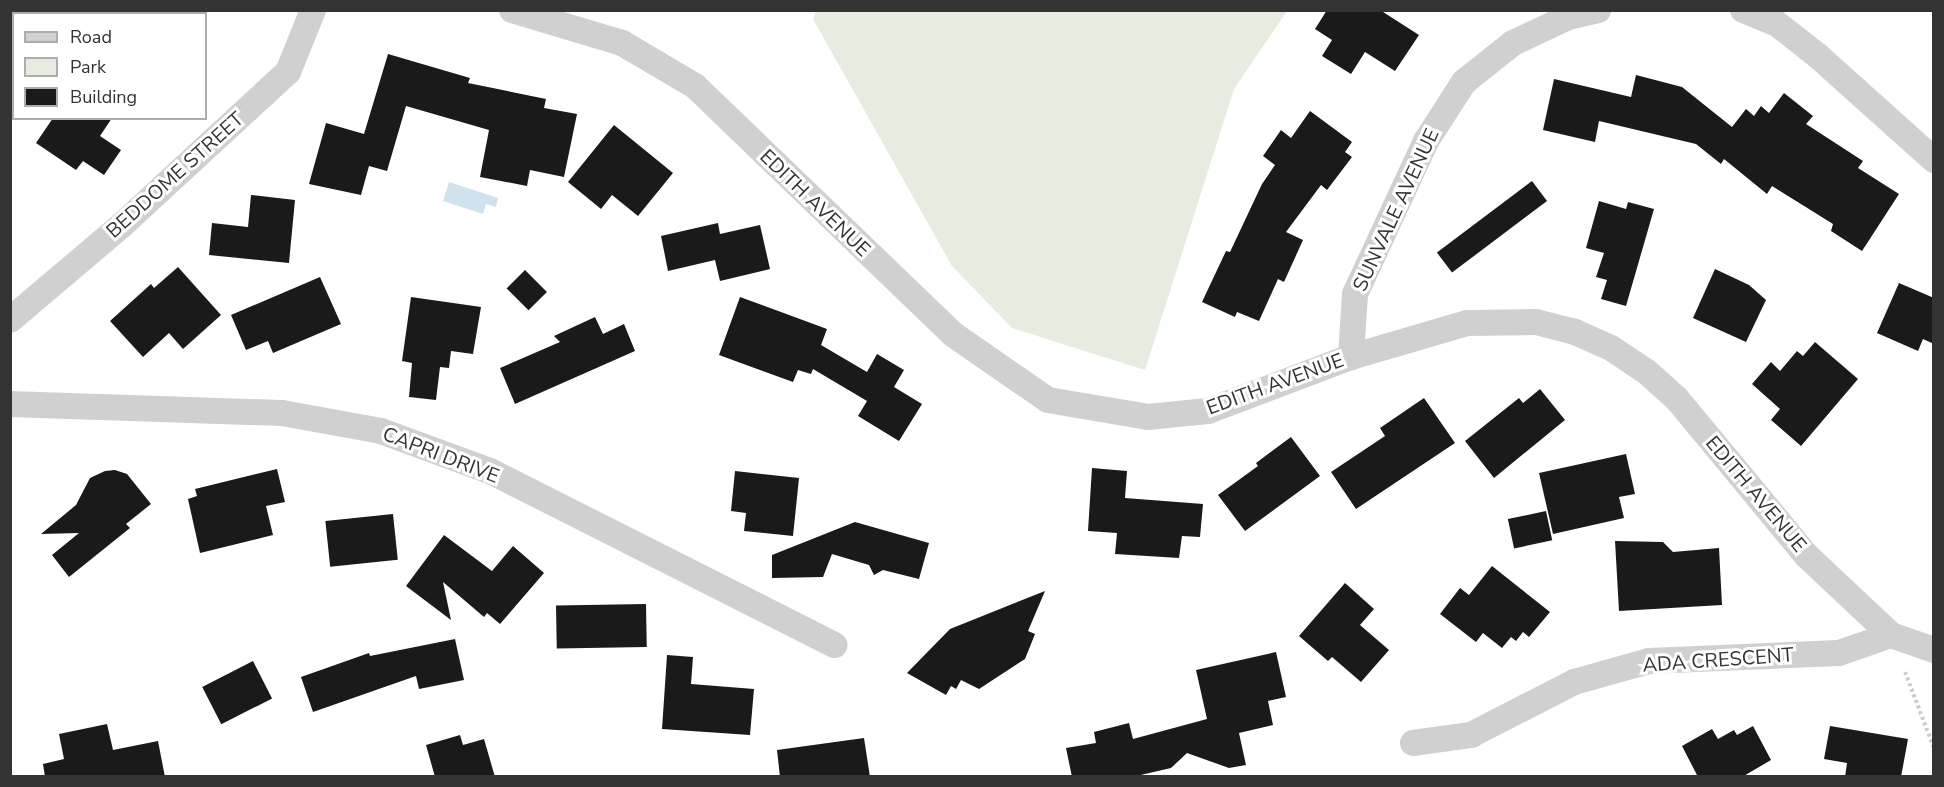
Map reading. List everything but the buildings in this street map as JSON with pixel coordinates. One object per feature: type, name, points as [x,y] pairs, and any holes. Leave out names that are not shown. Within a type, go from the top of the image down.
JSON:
[{"type":"street","name":"BEDDOME STREET","points":[[10,320],[122,225],[288,72],[313,10]]},
{"type":"street","name":"EDITH AVENUE","points":[[512,10],[622,43],[695,86],[954,335],[1048,400],[1148,417],[1208,411],[1351,357],[1467,323],[1536,322],[1575,332],[1611,348],[1647,372],[1677,399],[1807,556],[1891,635],[1934,650]]},
{"type":"street","name":"SUNVALE AVENUE","points":[[1351,357],[1355,294],[1426,141],[1464,82],[1513,44],[1568,16],[1599,10]]},
{"type":"street","points":[[1743,10],[1776,23],[1810,49],[1934,159]]},
{"type":"street","name":"CAPRI DRIVE","points":[[10,404],[282,413],[381,431],[490,471],[834,645]]},
{"type":"street","name":"ADA CRESCENT","points":[[1413,743],[1471,735],[1574,682],[1649,661],[1839,653],[1891,635]]},
{"type":"path","points":[[1891,635],[1934,748]]},
{"type":"green space","points":[[816,10],[1287,11],[1234,89],[1145,370],[1012,328],[952,266],[813,19]]},
{"type":"water","points":[[449,182],[498,198],[496,207],[486,204],[483,214],[443,201]]}]
